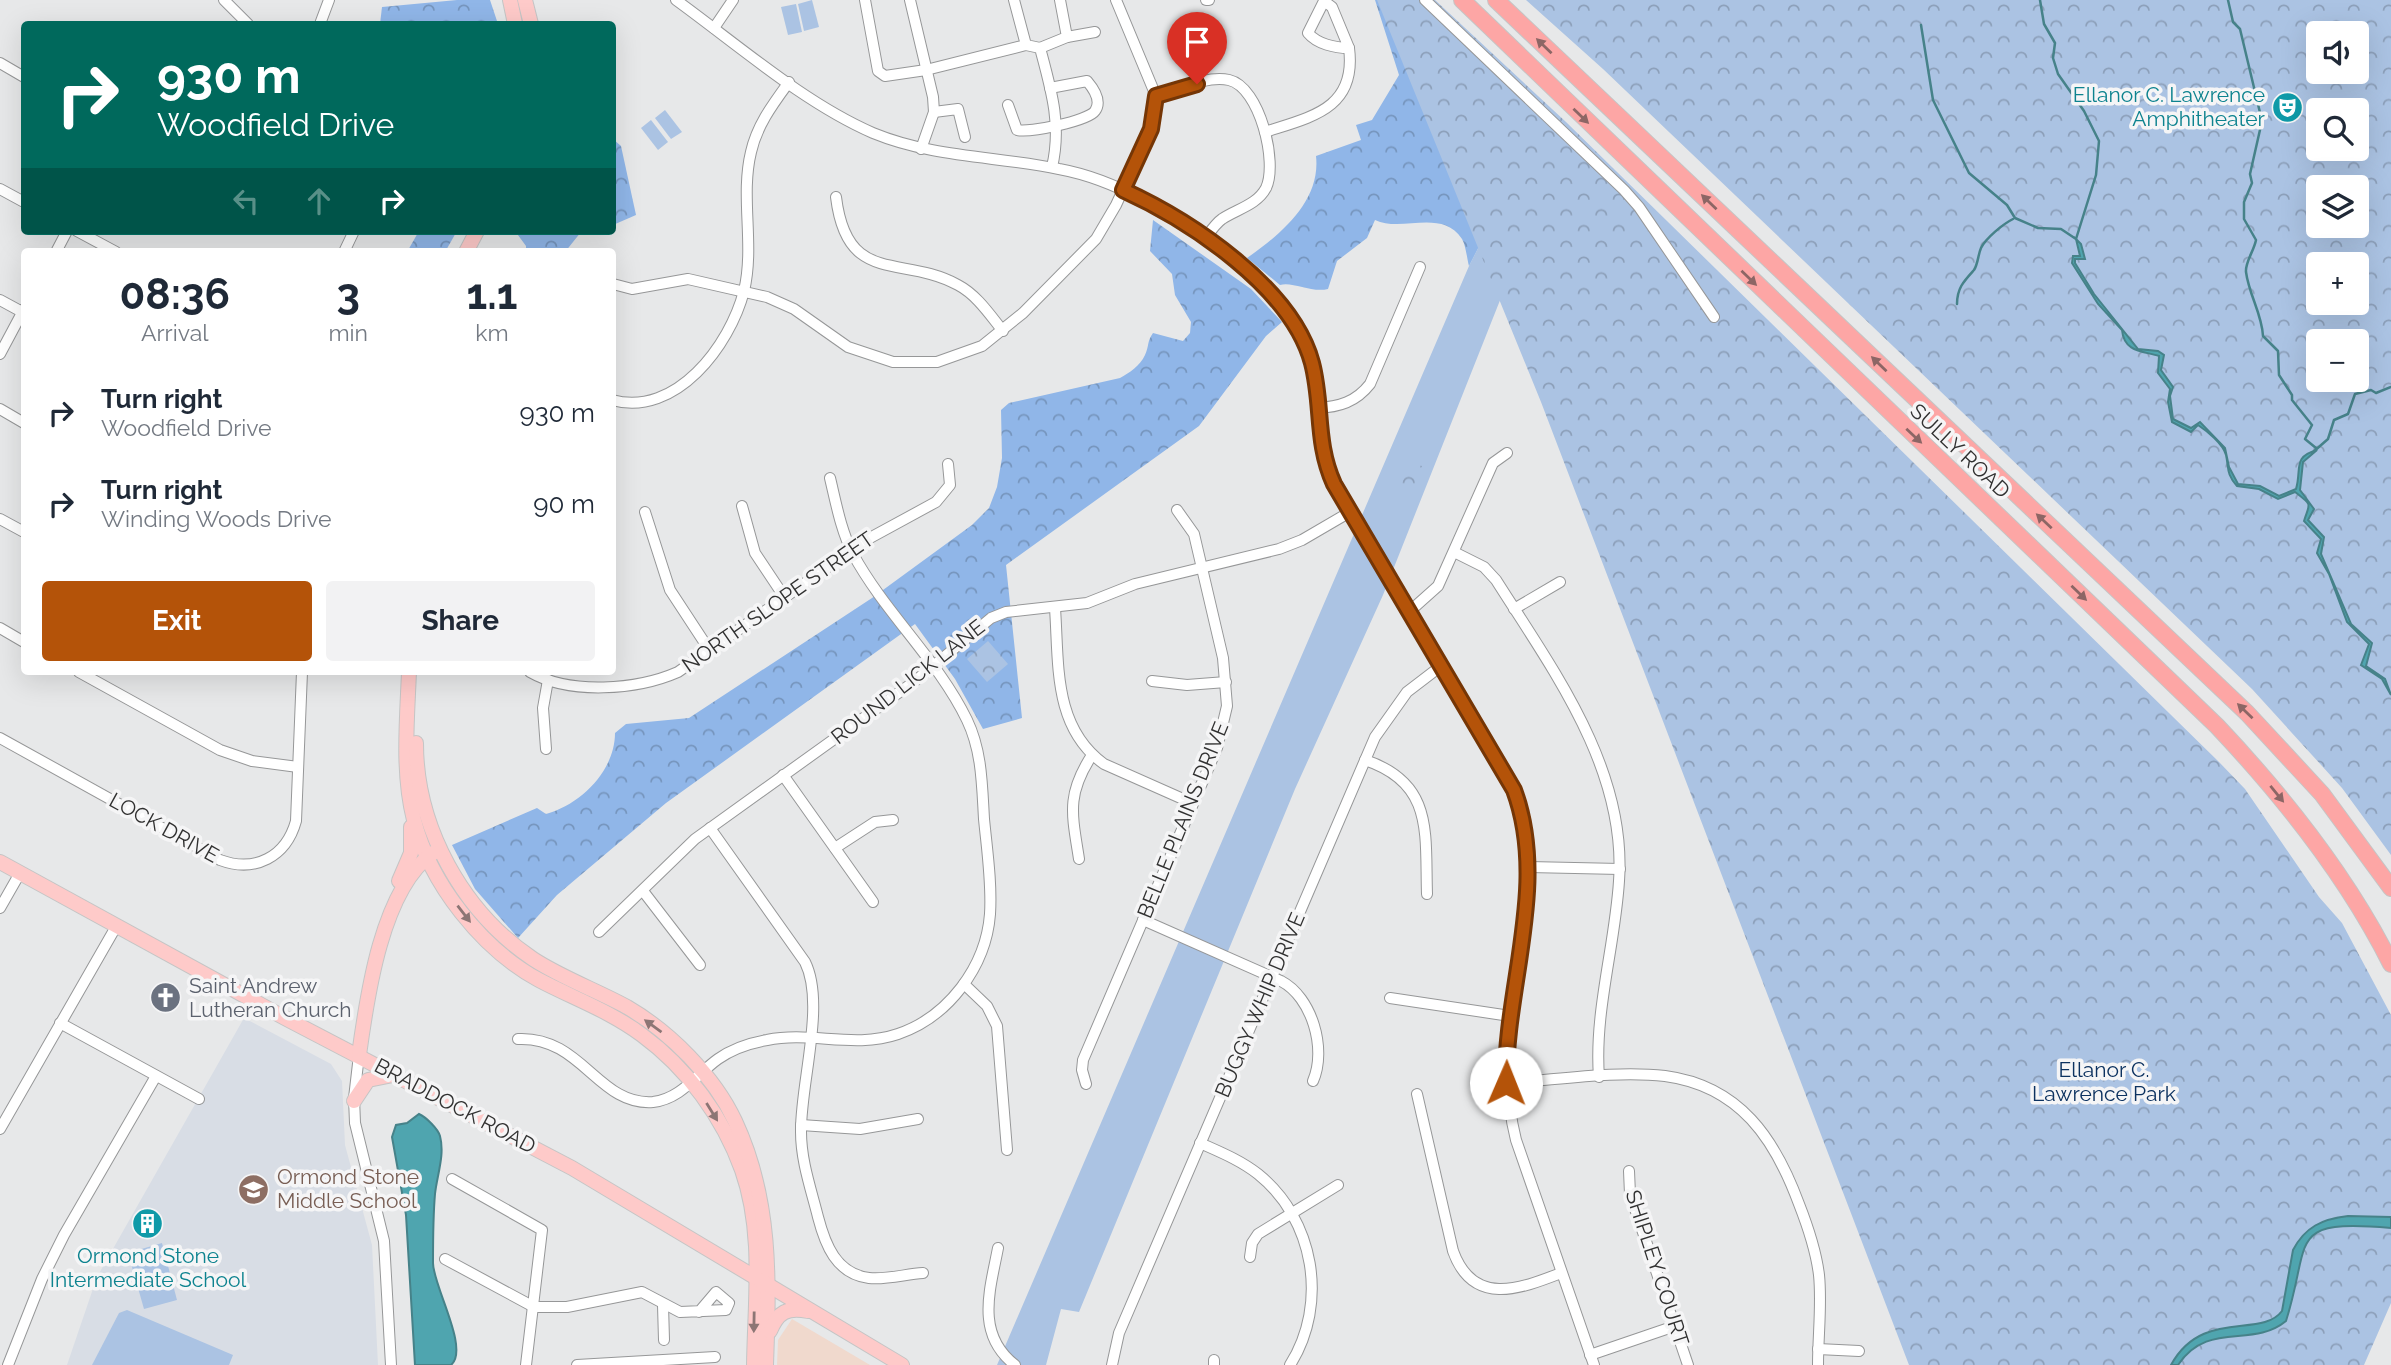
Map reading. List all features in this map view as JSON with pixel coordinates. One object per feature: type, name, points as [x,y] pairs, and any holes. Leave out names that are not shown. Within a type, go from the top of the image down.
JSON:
[{"type":"highway","name":"SULLY ROAD","points":[[1462,0],[2217,726],[2268,782],[2324,855],[2391,964]]},
{"type":"highway","name":"SULLY ROAD","points":[[1496,0],[2247,713],[2322,794],[2391,888]]},
{"type":"main road","points":[[510,0],[514,21]]},
{"type":"main road","points":[[526,0],[530,21]]},
{"type":"main road","points":[[359,1055],[385,929],[399,892],[399,880],[411,851],[410,829],[413,819],[407,754],[409,675]]},
{"type":"main road","points":[[419,675],[416,757],[434,853],[444,886]]},
{"type":"main road","points":[[413,819],[434,853],[470,900],[500,933],[552,971],[644,1019],[662,1032],[702,1072],[734,1120],[755,1177],[766,1229],[769,1287],[766,1365]]},
{"type":"main road","points":[[399,892],[434,853]]},
{"type":"main road","name":"BRADDOCK ROAD","points":[[0,862],[572,1168],[902,1365]]},
{"type":"main road","points":[[399,892],[424,878],[436,880],[444,886],[472,925],[511,960],[538,979],[622,1021],[666,1055],[691,1082],[718,1120],[742,1171],[757,1247],[754,1365]]},
{"type":"main road","points":[[354,1101],[368,1080],[395,1075]]},
{"type":"main road","points":[[767,1339],[774,1321],[784,1311],[815,1313]]},
{"type":"street","points":[[225,0],[245,21]]},
{"type":"street","points":[[321,21],[329,0]]},
{"type":"street","points":[[676,0],[789,82],[847,120],[921,149],[954,156],[1052,167],[1123,190],[1167,213],[1205,239],[1260,280],[1286,308],[1310,356],[1326,463],[1350,512],[1514,790],[1526,828],[1530,867],[1510,1016],[1506,1083],[1516,1140],[1592,1360],[1675,1326]]},
{"type":"street","points":[[714,28],[733,0]]},
{"type":"street","points":[[864,0],[878,71],[885,76],[926,70],[1026,45],[1040,48],[1067,37],[1095,32]]},
{"type":"street","points":[[910,0],[934,112],[921,149]]},
{"type":"street","points":[[1014,0],[1026,45]]},
{"type":"street","points":[[1060,0],[1067,37]]},
{"type":"street","points":[[616,285],[632,289],[688,279],[744,291],[788,305],[848,347],[893,362],[923,363],[953,358],[982,346],[1003,331],[1089,248],[1104,227],[1151,129],[1156,96],[1116,0]]},
{"type":"street","points":[[1425,0],[1639,206],[1714,317]]},
{"type":"street","points":[[1265,132],[1329,109],[1345,85],[1352,66],[1349,48],[1332,7],[1324,2],[1308,33],[1310,37],[1336,48],[1349,48]]},
{"type":"street","points":[[1040,48],[1058,126],[1052,167]]},
{"type":"street","points":[[0,63],[21,75]]},
{"type":"street","points":[[1156,96],[1217,79],[1231,80],[1243,85],[1252,99],[1265,132],[1271,170],[1265,189],[1250,205],[1220,221],[1205,239]]},
{"type":"street","points":[[1008,105],[1017,130],[1024,132],[1058,126],[1094,113],[1097,97],[1087,81],[1050,88]]},
{"type":"street","points":[[616,401],[628,403],[653,399],[671,392],[693,377],[724,335],[744,291],[747,260],[746,180],[751,151],[764,118],[789,82]]},
{"type":"street","points":[[934,112],[958,109],[965,137]]},
{"type":"street","points":[[0,189],[21,200]]},
{"type":"street","points":[[836,197],[842,230],[857,250],[882,265],[957,284],[973,296],[1003,331]]},
{"type":"street","points":[[84,235],[109,248]]},
{"type":"street","points":[[1317,408],[1342,405],[1357,397],[1370,384],[1420,267]]},
{"type":"street","points":[[0,300],[21,310]]},
{"type":"street","points":[[0,354],[21,317]]},
{"type":"street","points":[[0,409],[21,421]]},
{"type":"street","points":[[1410,611],[1438,586],[1493,463],[1507,453]]},
{"type":"street","name":"NORTH SLOPE STREET","points":[[537,675],[548,680],[598,687],[639,685],[678,672],[852,551],[942,498],[950,485],[948,464]]},
{"type":"street","points":[[519,1039],[544,1042],[569,1055],[585,1065],[606,1087],[630,1100],[658,1101],[691,1082],[719,1059],[749,1044],[782,1038],[859,1042],[899,1034],[937,1012],[964,984],[980,955],[990,914],[980,764],[967,719],[852,551],[830,478]]},
{"type":"street","points":[[742,506],[755,553],[785,598]]},
{"type":"street","name":"BELLE PLAINS DRIVE","points":[[1086,1084],[1083,1060],[1223,730],[1227,682],[1192,528],[1177,510]]},
{"type":"street","points":[[646,512],[670,590],[710,651]]},
{"type":"street","name":"ROUND LICK LANE","points":[[599,932],[710,828],[933,667],[991,618],[1006,612],[1087,603],[1135,584],[1290,545],[1350,512]]},
{"type":"street","points":[[0,519],[21,530]]},
{"type":"street","points":[[1454,552],[1489,572],[1514,609],[1587,734],[1601,763],[1614,809],[1620,869],[1598,1045],[1599,1077]]},
{"type":"street","points":[[1514,609],[1560,582]]},
{"type":"street","points":[[1055,608],[1064,707],[1076,736],[1092,755],[1111,768],[1192,803]]},
{"type":"street","points":[[0,628],[21,640]]},
{"type":"street","name":"BUGGY WHIP DRIVE","points":[[1112,1365],[1119,1333],[1380,728],[1396,704],[1418,682],[1441,666]]},
{"type":"street","points":[[84,675],[220,750],[251,761],[298,767]]},
{"type":"street","name":"LOCK DRIVE","points":[[0,738],[220,860],[241,865],[266,860],[288,842],[296,821],[302,675]]},
{"type":"street","points":[[546,749],[543,708],[548,680]]},
{"type":"street","points":[[1152,681],[1187,684],[1227,682]]},
{"type":"street","points":[[1079,859],[1072,820],[1072,799],[1080,774],[1092,755]]},
{"type":"street","points":[[1365,760],[1397,775],[1418,801],[1424,822],[1427,894]]},
{"type":"street","points":[[783,775],[873,902]]},
{"type":"street","points":[[835,848],[875,822],[893,820]]},
{"type":"street","points":[[710,828],[808,968],[813,991],[801,1125],[804,1163],[825,1242],[835,1259],[853,1273],[869,1278],[923,1273]]},
{"type":"street","points":[[1530,867],[1620,869]]},
{"type":"street","points":[[0,908],[20,873]]},
{"type":"street","points":[[643,891],[700,965]]},
{"type":"street","points":[[1143,920],[1290,986],[1308,1009],[1318,1058],[1313,1081]]},
{"type":"street","points":[[0,1129],[117,925]]},
{"type":"street","points":[[964,984],[987,1006],[997,1026],[1007,1150]]},
{"type":"street","points":[[1390,998],[1510,1016]]},
{"type":"street","points":[[60,1023],[199,1099]]},
{"type":"street","points":[[359,1055],[354,1101],[360,1145],[384,1241],[391,1365]]},
{"type":"street","points":[[8,1365],[43,1279],[64,1236],[156,1076]]},
{"type":"street","points":[[1506,1083],[1666,1076],[1702,1086],[1738,1107],[1766,1136],[1787,1170],[1815,1252],[1819,1297],[1818,1365]]},
{"type":"street","points":[[1418,1094],[1452,1251],[1462,1270],[1483,1286],[1500,1290],[1515,1289],[1561,1273]]},
{"type":"street","points":[[801,1125],[860,1129],[918,1119]]},
{"type":"street","points":[[1200,1143],[1233,1157],[1256,1172],[1279,1194],[1306,1244],[1312,1285],[1307,1326],[1294,1364]]},
{"type":"street","name":"SHIPLEY COURT","points":[[1629,1171],[1630,1194],[1688,1365]]},
{"type":"street","points":[[452,1180],[542,1230],[526,1365]]},
{"type":"street","points":[[1250,1257],[1252,1243],[1258,1234],[1338,1185]]},
{"type":"street","points":[[998,1248],[987,1302],[988,1322],[996,1344],[1015,1365]]},
{"type":"street","points":[[445,1259],[534,1307],[567,1307],[642,1292],[680,1312],[699,1312]]},
{"type":"street","points":[[663,1305],[664,1354]]},
{"type":"street","points":[[1818,1349],[1859,1351]]},
{"type":"street","points":[[577,1365],[664,1354],[715,1357]]},
{"type":"shaded area","points":[[2076,239],[2081,244],[2085,259],[2075,259],[2075,263],[2094,294],[2138,349],[2158,351],[2164,355],[2161,370],[2173,387],[2170,396],[2173,419],[2191,428],[2200,422],[2225,448],[2229,467],[2238,484],[2260,486],[2279,496],[2296,489],[2301,460],[2317,450],[2303,462],[2300,490],[2314,509],[2308,520],[2324,537],[2321,554],[2351,624],[2372,643],[2366,666],[2385,679],[2391,695],[2382,679],[2361,665],[2369,644],[2347,622],[2329,574],[2317,553],[2321,539],[2304,521],[2309,507],[2307,502],[2295,492],[2278,499],[2259,489],[2237,486],[2229,474],[2226,455],[2214,438],[2198,425],[2191,432],[2172,422],[2168,402],[2170,389],[2158,373],[2159,356],[2131,347],[2122,330],[2098,304],[2072,263],[2073,256],[2080,256]]},
{"type":"shaded area","name":"Ormond Stone Middle School","points":[[244,1018],[331,1064],[342,1081],[345,1145],[372,1245],[378,1365],[67,1365],[97,1277]]},
{"type":"shaded area","points":[[419,1114],[437,1130],[441,1143],[434,1203],[433,1263],[454,1332],[456,1357],[451,1365],[415,1365],[406,1215],[392,1137],[396,1125],[407,1123]]},
{"type":"shaded area","points":[[2348,1216],[2391,1217],[2391,1228],[2334,1227],[2318,1232],[2308,1240],[2303,1253],[2286,1321],[2259,1333],[2203,1343],[2190,1351],[2178,1365],[2171,1365],[2184,1347],[2198,1336],[2214,1330],[2260,1323],[2272,1319],[2282,1311],[2293,1250],[2298,1242],[2315,1226],[2330,1219]]},
{"type":"shaded area","points":[[792,1319],[870,1365],[777,1365],[778,1340]]},
{"type":"green space","points":[[457,0],[490,0],[497,21],[380,21],[382,7]]},
{"type":"green space","points":[[812,0],[819,27],[804,31],[798,4]]},
{"type":"green space","points":[[1375,0],[1385,0],[1490,225],[1469,266],[1462,239],[1443,225],[1397,224],[1375,220],[1367,238],[1337,261],[1328,289],[1280,285],[1247,258],[1285,227],[1305,202],[1316,172],[1316,156],[1361,140],[1356,125],[1372,120],[1399,75]]},
{"type":"green space","name":"Ellanor C. Lawrence Park","points":[[1377,0],[1435,0],[1566,122],[2219,762],[2245,789],[2319,897],[2342,923],[2391,1015],[2391,1303],[2364,1365],[1909,1365],[1541,402]]},
{"type":"green space","points":[[1526,0],[2391,0],[2391,855],[2342,788],[2252,689],[1603,69]]},
{"type":"green space","points":[[796,4],[802,32],[788,35],[781,7]]},
{"type":"green space","points":[[665,110],[682,132],[671,139],[655,118]]},
{"type":"green space","points":[[651,120],[668,142],[658,150],[641,128]]},
{"type":"green space","points":[[616,142],[621,146],[636,215],[616,224]]},
{"type":"green space","points":[[1153,220],[1251,289],[1282,322],[1266,336],[1199,426],[1006,565],[1022,718],[983,729],[955,679],[915,624],[666,803],[557,895],[518,938],[475,889],[452,845],[537,808],[546,814],[572,802],[584,794],[603,772],[614,747],[615,733],[626,724],[689,718],[872,598],[972,525],[989,508],[997,487],[1002,458],[1001,410],[1009,403],[1120,378],[1140,363],[1153,333],[1183,341],[1190,333],[1191,322],[1175,295],[1172,274],[1150,251]]},
{"type":"green space","points":[[1490,225],[1516,260],[1383,595],[1295,789],[1079,1312],[1061,1309],[1046,1365],[997,1365],[1469,266]]},
{"type":"green space","points":[[417,235],[455,235],[447,248],[409,248]]},
{"type":"green space","points":[[518,235],[579,235],[568,248],[526,246]]},
{"type":"green space","points":[[1414,464],[1422,466],[1413,490],[1401,494],[1397,489]]},
{"type":"green space","points":[[988,641],[1008,664],[987,682],[967,659]]},
{"type":"green space","points":[[162,1243],[177,1300],[144,1309],[128,1253]]},
{"type":"green space","points":[[127,1310],[233,1355],[229,1365],[92,1365],[119,1313]]},
{"type":"waterway","points":[[1921,25],[1933,100],[1969,173],[2007,205],[2015,218],[2038,228],[2061,229],[2076,239],[2096,175],[2099,141],[2084,111],[2058,74],[2053,58],[2055,43],[2044,24],[2040,0]]},
{"type":"waterway","points":[[2228,0],[2233,22],[2240,29],[2262,121],[2250,174],[2252,183],[2244,202],[2244,219],[2256,240],[2246,272],[2263,336],[2278,351],[2279,375],[2292,395],[2292,400],[2312,425],[2305,439],[2316,448]]},
{"type":"waterway","points":[[1957,304],[1960,289],[1975,268],[1983,244],[2013,219]]},
{"type":"waterway","points":[[2312,453],[2328,439],[2334,420],[2348,414],[2355,394],[2371,390],[2376,393],[2391,387]]},
{"type":"place","name":"Ellanor C. Lawrence Amphitheater","points":[[2288,107]]},
{"type":"place","name":"Saint Andrew Lutheran Church","points":[[166,998]]},
{"type":"place","name":"Ormond Stone Middle School","points":[[254,1189]]},
{"type":"place","name":"Ormond Stone Intermediate School","points":[[148,1224]]},
{"type":"route","points":[[1197,84],[1156,96],[1151,129],[1123,190],[1183,223],[1260,280],[1294,320],[1312,364],[1319,436],[1334,484],[1514,790],[1526,828],[1530,867],[1508,1033],[1506,1083]]}]
